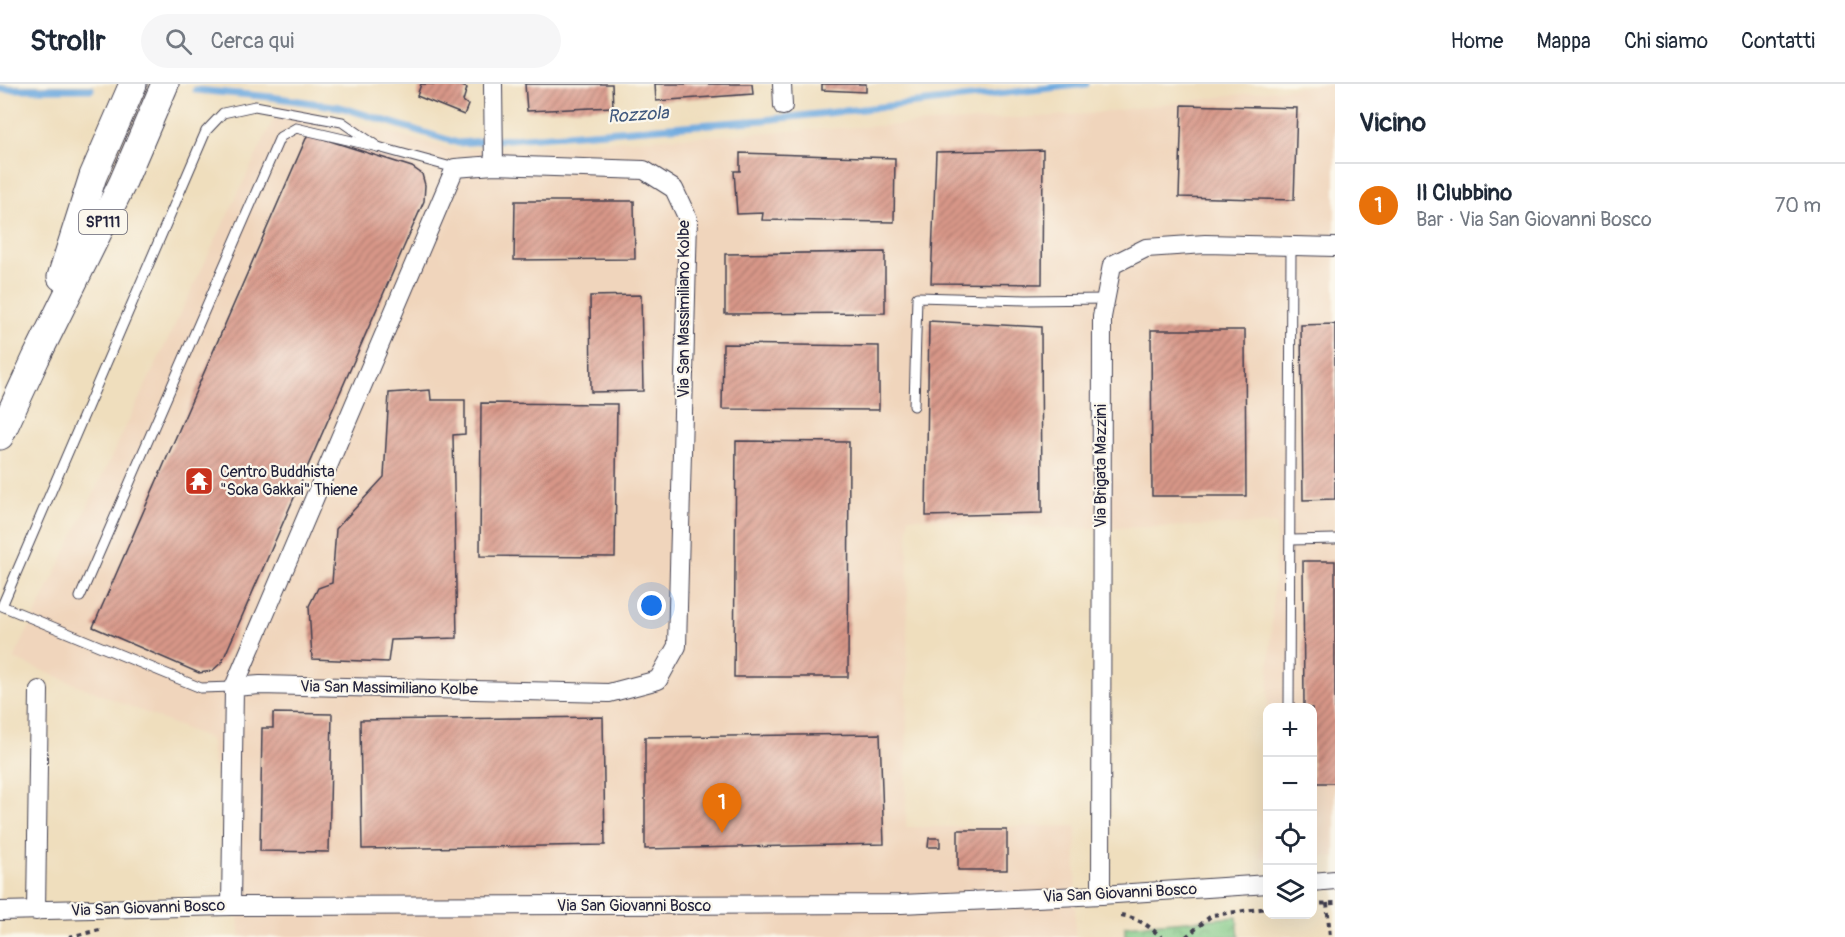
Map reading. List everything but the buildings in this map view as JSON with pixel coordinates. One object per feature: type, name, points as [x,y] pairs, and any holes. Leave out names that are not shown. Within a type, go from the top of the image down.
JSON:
[{"type":"main road","name":"SP111","points":[[36,358],[93,176],[133,84]]},
{"type":"main road","name":"SP111","points":[[0,436],[122,184],[165,84]]},
{"type":"street","points":[[493,84],[493,156]]},
{"type":"street","points":[[782,84],[783,106]]},
{"type":"street","name":"Via San Massimiliano Kolbe","points":[[234,687],[260,685],[609,693],[658,680],[677,646],[688,219],[674,189],[644,170],[493,156],[455,168]]},
{"type":"street","points":[[231,906],[234,687],[455,168]]},
{"type":"street","name":"Via Brigata Mazzini","points":[[1101,896],[1102,317],[1112,265],[1146,248],[1205,244],[1335,247]]},
{"type":"street","points":[[36,911],[39,690]]},
{"type":"street","points":[[1317,882],[1335,880]]},
{"type":"street","name":"Via San Giovanni Bosco","points":[[0,911],[231,906],[889,904],[1101,896],[1263,884]]},
{"type":"lane","points":[[234,687],[201,688],[2,606],[206,131],[223,113],[255,106],[342,122],[378,147]]},
{"type":"lane","points":[[80,597],[280,137],[296,128],[455,168]]},
{"type":"lane","points":[[1289,703],[1291,245]]},
{"type":"lane","points":[[914,406],[918,297],[1105,299]]},
{"type":"lane","points":[[1291,540],[1335,539]]},
{"type":"path","points":[[1327,903],[1330,937]]},
{"type":"path","points":[[1317,904],[1335,903]]},
{"type":"path","points":[[1186,937],[1212,915],[1263,909]]},
{"type":"path","points":[[1120,915],[1135,917],[1161,937]]},
{"type":"shaded area","points":[[1335,84],[1335,857],[1317,857],[1317,703],[1267,703],[1277,524],[1059,529],[908,517],[906,827],[1076,826],[1075,937],[241,937],[210,739],[14,659],[281,104],[457,150],[1088,114]]},
{"type":"shaded area","points":[[1263,784],[1263,858],[1259,858]]},
{"type":"green space","points":[[1237,917],[1239,937],[1125,937],[1125,926]]},
{"type":"waterway","name":"Rozzola","points":[[196,90],[271,97],[340,107],[458,143],[764,120],[1086,84]]},
{"type":"waterway","name":"Rozzola","points":[[0,89],[91,89]]},
{"type":"place","name":"Centro Buddhista \"Soka Gakkai\" Thiene","points":[[199,481]]},
{"type":"place","name":"Il Clubbino","points":[[722,833]]}]
